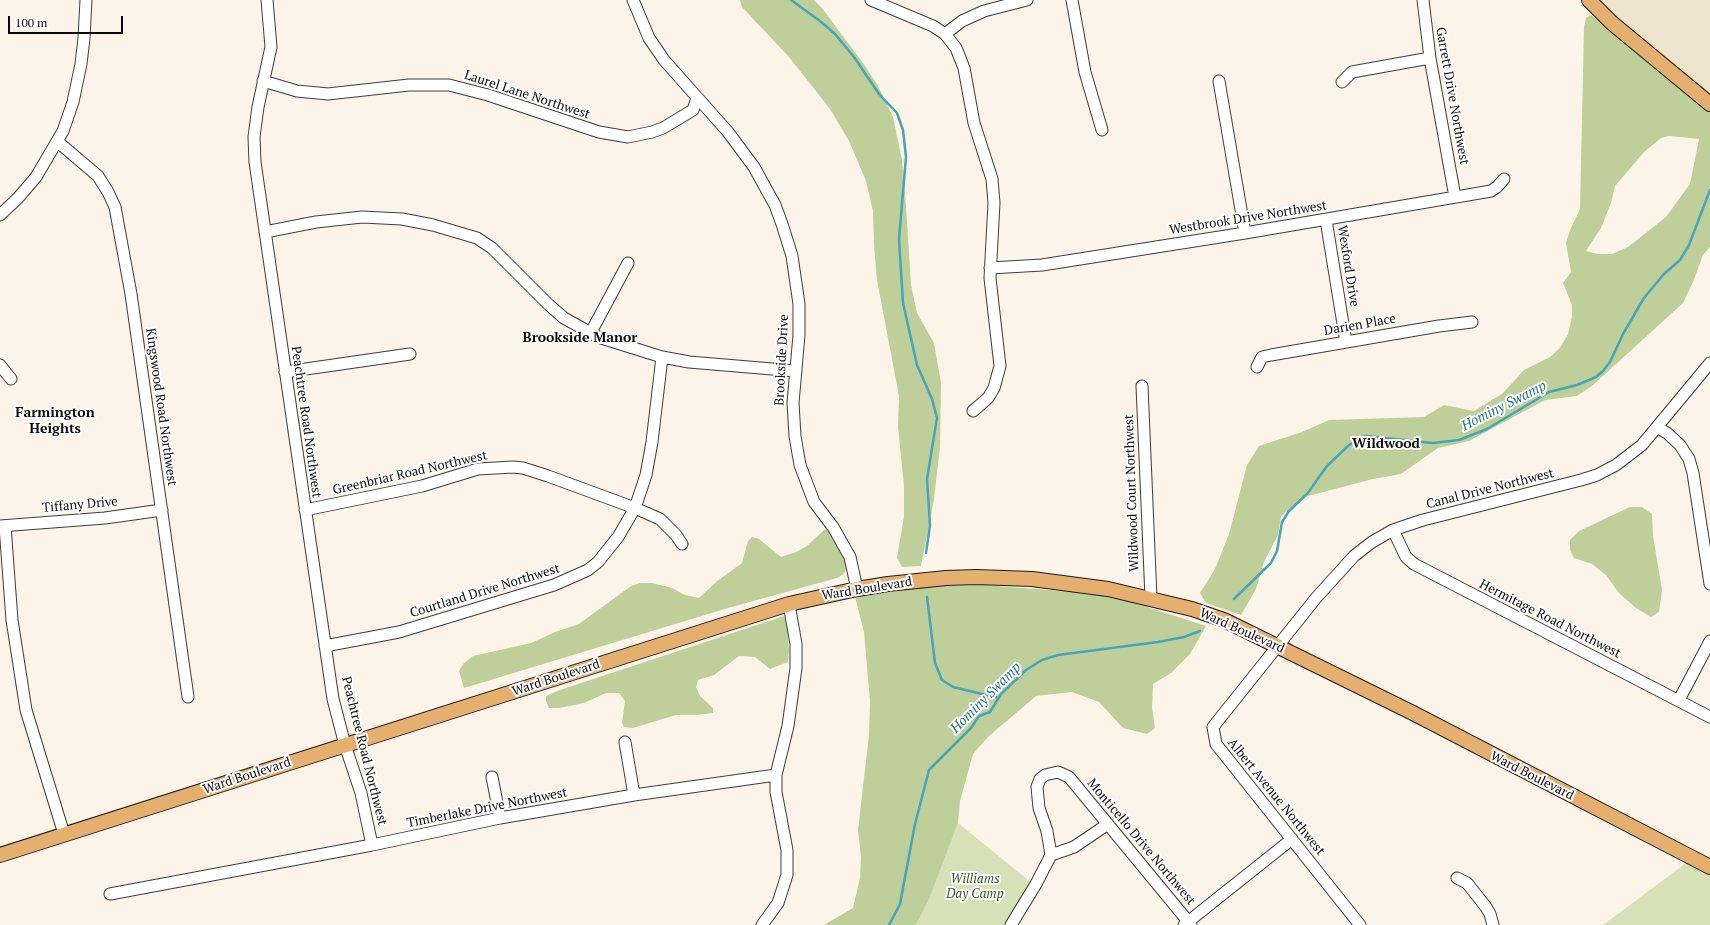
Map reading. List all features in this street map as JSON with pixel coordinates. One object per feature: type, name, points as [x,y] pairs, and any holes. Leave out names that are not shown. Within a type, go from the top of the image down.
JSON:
[{"type":"main road","points":[[1589,0],[1607,18],[1710,104]]},
{"type":"main road","name":"Ward Boulevard","points":[[0,855],[789,604],[857,589],[946,578],[997,578],[1065,582],[1108,589],[1151,598],[1192,609],[1224,620],[1404,709],[1710,866]]},
{"type":"street","points":[[0,215],[18,198],[36,177],[58,142],[73,102],[81,64],[86,0]]},
{"type":"street","name":"Peachtree Road Northwest","points":[[267,0],[271,47],[263,81],[254,137],[255,162],[334,699],[345,745],[361,793],[372,845]]},
{"type":"street","name":"Brookside Drive","points":[[633,0],[649,38],[664,60],[728,132],[754,167],[775,205],[793,261],[798,304],[799,335],[794,420],[800,465],[814,502],[833,527],[850,557],[857,589]]},
{"type":"street","points":[[871,0],[933,26],[945,34],[956,48],[964,68],[974,123],[994,188],[990,268],[992,304],[1000,366],[994,388],[988,398],[973,411]]},
{"type":"street","points":[[945,34],[962,22],[984,11],[1027,0]]},
{"type":"street","points":[[1072,0],[1085,72],[1102,130]]},
{"type":"street","name":"Garrett Drive Northwest","points":[[1422,0],[1430,58],[1455,197]]},
{"type":"street","points":[[1342,82],[1352,72],[1430,58]]},
{"type":"street","name":"Laurel Lane Northwest","points":[[263,81],[298,91],[328,94],[409,85],[449,86],[488,95],[599,132],[628,137],[663,128],[692,110],[697,98]]},
{"type":"street","points":[[1219,81],[1245,233]]},
{"type":"street","name":"Kingswood Road Northwest","points":[[58,142],[98,176],[115,207],[129,287],[188,698]]},
{"type":"street","name":"Westbrook Drive Northwest","points":[[990,268],[1042,265],[1326,220],[1491,191],[1504,179]]},
{"type":"street","points":[[265,232],[316,222],[369,217],[402,219],[433,225],[477,238],[504,258],[549,305],[564,318],[590,334],[612,343],[662,357],[689,362],[796,371]]},
{"type":"street","name":"Wexford Drive","points":[[1326,220],[1346,342]]},
{"type":"street","points":[[590,334],[628,263]]},
{"type":"street","name":"Darien Place","points":[[1257,367],[1262,357],[1472,322]]},
{"type":"street","points":[[285,372],[410,354]]},
{"type":"street","name":"Courtland Drive Northwest","points":[[325,646],[399,632],[568,580],[588,570],[598,562],[618,537],[634,508],[646,475],[652,442],[662,357]]},
{"type":"street","name":"Canal Drive Northwest","points":[[1279,647],[1316,598],[1344,567],[1372,542],[1393,530],[1423,520],[1597,475],[1616,465],[1642,445],[1658,428],[1710,363]]},
{"type":"street","points":[[0,365],[11,379]]},
{"type":"street","name":"Wildwood Court Northwest","points":[[1142,386],[1151,598]]},
{"type":"street","points":[[1658,428],[1667,433],[1680,445],[1689,459],[1693,473],[1710,584]]},
{"type":"street","name":"Greenbriar Road Northwest","points":[[305,510],[422,486],[471,470],[494,467],[522,468],[634,508],[664,522],[682,544]]},
{"type":"street","name":"Tiffany Drive","points":[[2,526],[98,518],[162,510]]},
{"type":"street","points":[[2,526],[12,620],[26,710],[64,834]]},
{"type":"street","name":"Hermitage Road Northwest","points":[[1393,530],[1406,556],[1414,564],[1710,717]]},
{"type":"street","points":[[762,925],[778,903],[787,875],[787,850],[776,792],[776,775],[789,719],[796,668],[796,644],[789,604]]},
{"type":"street","points":[[1679,700],[1710,641]]},
{"type":"street","name":"Albert Avenue Northwest","points":[[1279,647],[1213,727],[1216,744],[1360,925]]},
{"type":"street","points":[[625,742],[634,795]]},
{"type":"street","name":"Monticello Drive Northwest","points":[[1051,855],[1047,831],[1038,803],[1037,787],[1040,779],[1053,772],[1062,773],[1069,777],[1188,924]]},
{"type":"street","name":"Timberlake Drive Northwest","points":[[110,894],[372,845],[500,818],[634,795],[776,775]]},
{"type":"street","points":[[492,778],[500,818]]},
{"type":"street","points":[[1011,925],[1036,884],[1051,855],[1087,840],[1108,824]]},
{"type":"street","points":[[1188,924],[1292,839]]},
{"type":"street","points":[[1457,878],[1467,883],[1486,907],[1493,925]]},
{"type":"shaded area","points":[[1596,0],[1710,0],[1710,95],[1616,20]]},
{"type":"green space","points":[[740,0],[814,0],[822,8],[863,63],[877,84],[893,117],[902,160],[911,285],[917,313],[934,343],[941,383],[940,447],[934,499],[921,566],[902,567],[897,558],[904,517],[904,486],[898,427],[899,396],[877,280],[873,211],[866,181],[849,141],[830,109],[789,57],[742,7]]},
{"type":"green space","points":[[1590,15],[1619,34],[1702,102],[1710,112],[1710,247],[1703,255],[1683,303],[1593,385],[1577,396],[1545,400],[1469,441],[1438,448],[1401,474],[1373,479],[1304,497],[1281,516],[1278,535],[1264,562],[1256,589],[1241,615],[1206,603],[1200,593],[1215,569],[1229,534],[1247,465],[1259,446],[1302,432],[1329,420],[1424,417],[1444,405],[1474,411],[1503,393],[1524,370],[1550,357],[1560,348],[1568,334],[1572,317],[1572,305],[1563,283],[1571,272],[1566,243],[1570,230],[1580,209],[1584,27],[1586,18]],"holes":[[[1669,136],[1699,139],[1690,184],[1666,217],[1628,247],[1612,254],[1598,254],[1586,251],[1601,228],[1611,203],[1615,186],[1644,152],[1661,138]]]},
{"type":"green space","points":[[1630,507],[1642,507],[1652,514],[1653,536],[1662,590],[1659,612],[1651,617],[1636,608],[1619,593],[1606,575],[1592,564],[1574,558],[1570,550],[1570,540],[1579,531]]},
{"type":"green space","points":[[828,529],[848,564],[844,574],[837,578],[728,608],[464,688],[459,671],[463,664],[473,656],[531,643],[555,632],[579,624],[631,586],[640,583],[652,583],[672,588],[685,595],[699,598],[716,582],[742,563],[748,541],[752,537],[759,539],[781,557],[796,552],[807,546],[824,530]]},
{"type":"green space","points":[[983,585],[1090,593],[1135,603],[1206,626],[1190,654],[1171,673],[1153,684],[1152,708],[1155,728],[1147,734],[1123,728],[1099,702],[1072,692],[1036,696],[989,736],[973,754],[960,801],[958,823],[930,897],[916,925],[824,925],[853,908],[860,878],[861,857],[858,830],[869,735],[870,701],[864,632],[855,597],[934,586]]},
{"type":"green space","points":[[784,616],[787,623],[789,650],[788,662],[770,669],[755,657],[739,656],[714,675],[698,680],[696,687],[700,696],[713,708],[713,713],[676,715],[633,728],[624,727],[622,723],[625,701],[619,693],[606,693],[584,703],[559,708],[549,708],[546,701],[546,696],[560,690]]},
{"type":"green space","name":"Williams Day Camp","points":[[958,823],[1033,884],[1007,925],[916,925],[930,897]]},
{"type":"green space","points":[[1686,863],[1710,875],[1710,925],[1603,925]]},
{"type":"waterway","points":[[791,0],[835,34],[854,57],[879,94],[897,113],[903,130],[906,157],[899,239],[903,303],[917,365],[932,399],[937,418],[927,479],[930,525],[926,553]]},
{"type":"waterway","name":"Hominy Swamp","points":[[1234,599],[1271,563],[1277,551],[1282,522],[1289,511],[1307,494],[1327,466],[1348,446],[1358,439],[1366,436],[1433,443],[1459,440],[1487,429],[1549,392],[1577,385],[1596,377],[1603,371],[1610,362],[1623,334],[1644,298],[1664,274],[1680,260],[1689,245],[1710,190]]},
{"type":"waterway","points":[[927,597],[935,663],[942,680],[953,687],[999,698]]},
{"type":"waterway","name":"Hominy Swamp","points":[[889,925],[900,904],[915,824],[929,770],[971,728],[979,716],[990,712],[1001,694],[1026,670],[1042,660],[1058,655],[1158,642],[1184,637],[1200,631]]},
{"type":"district","name":"Brookside Manor","points":[[580,338]]},
{"type":"district","name":"Farmington Heights","points":[[55,422]]},
{"type":"district","name":"Wildwood","points":[[1386,444]]}]
